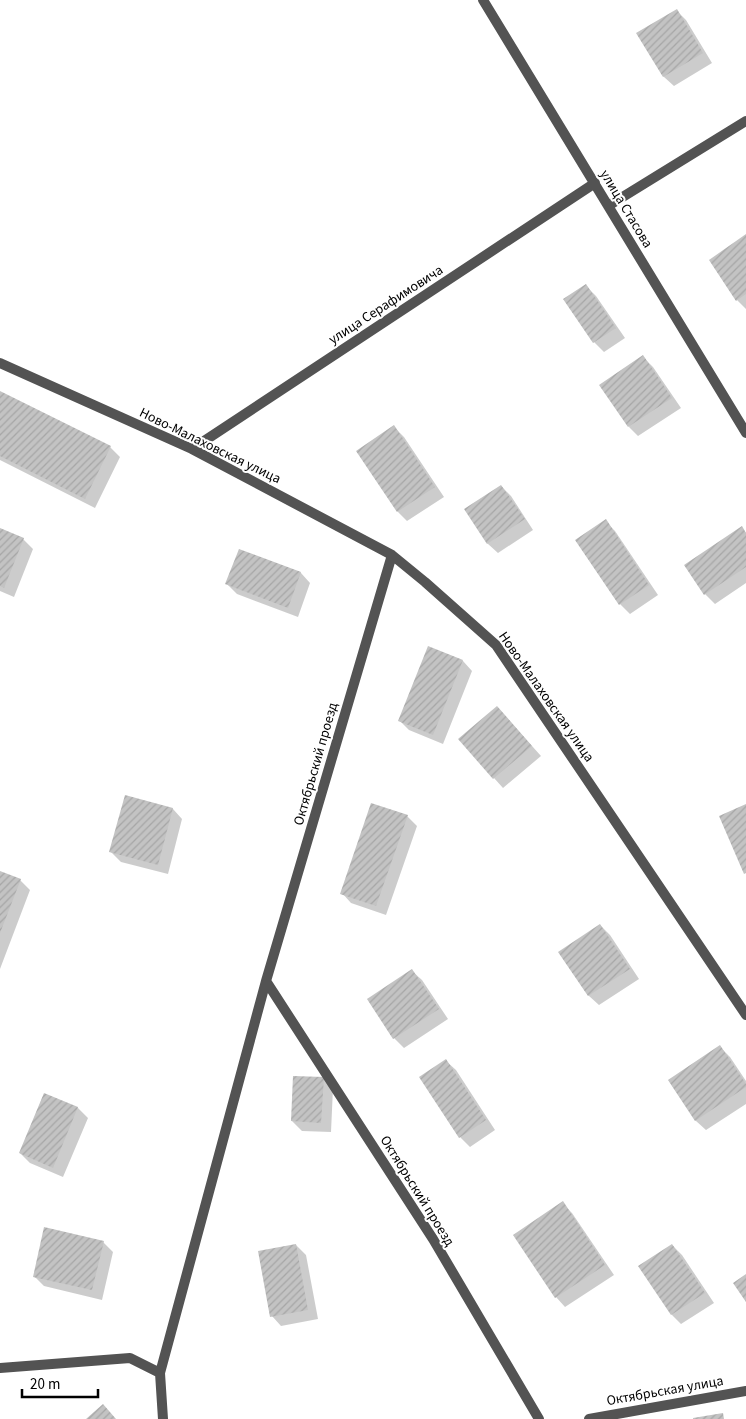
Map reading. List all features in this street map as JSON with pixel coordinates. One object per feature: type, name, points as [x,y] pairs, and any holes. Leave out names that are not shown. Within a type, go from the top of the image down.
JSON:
[{"type":"street","name":"улица Стасова","points":[[483,0],[746,433]]},
{"type":"street","points":[[608,206],[746,121]]},
{"type":"street","name":"улица Серафимовича","points":[[192,450],[595,183]]},
{"type":"street","name":"Ново-Малаховская улица","points":[[0,364],[192,450],[392,555],[496,645],[746,1015]]},
{"type":"street","name":"Октябрьский проезд","points":[[160,1373],[266,981],[392,555]]},
{"type":"street","name":"Октябрьский проезд","points":[[266,981],[432,1239],[539,1419]]},
{"type":"street","points":[[0,1368],[130,1358],[160,1373],[163,1419]]},
{"type":"street","name":"Октябрьская улица","points":[[589,1419],[746,1391]]},
{"type":"building","points":[[677,9],[703,53],[663,77],[636,33]]},
{"type":"building","points":[[746,234],[746,294],[736,301],[709,260]]},
{"type":"building","points":[[586,284],[616,328],[593,343],[563,299]]},
{"type":"building","points":[[643,355],[672,398],[628,427],[599,385]]},
{"type":"building","points":[[0,391],[111,446],[85,499],[0,456]]},
{"type":"building","points":[[394,425],[435,487],[397,512],[356,451]]},
{"type":"building","points":[[501,485],[525,519],[487,544],[464,509]]},
{"type":"building","points":[[606,519],[649,585],[619,605],[575,540]]},
{"type":"building","points":[[742,526],[746,533],[746,567],[704,595],[684,565]]},
{"type":"building","points":[[0,528],[24,538],[4,588],[0,586]]},
{"type":"building","points":[[239,549],[301,572],[288,608],[225,584]]},
{"type":"building","points":[[428,646],[463,660],[433,735],[398,721]]},
{"type":"building","points":[[497,706],[532,746],[493,779],[458,739]]},
{"type":"building","points":[[125,795],[173,808],[158,865],[109,852]]},
{"type":"building","points":[[371,803],[408,815],[376,906],[340,894]]},
{"type":"building","points":[[746,804],[746,873],[744,874],[719,816]]},
{"type":"building","points":[[0,871],[21,879],[0,933]]},
{"type":"building","points":[[600,924],[630,969],[588,996],[558,952]]},
{"type":"building","points":[[412,969],[439,1009],[393,1039],[367,999]]},
{"type":"building","points":[[720,1045],[746,1084],[746,1087],[695,1121],[668,1080]]},
{"type":"building","points":[[446,1059],[486,1120],[459,1138],[419,1077]]},
{"type":"building","points":[[293,1076],[324,1077],[321,1123],[291,1121]]},
{"type":"building","points":[[44,1093],[78,1107],[53,1168],[19,1153]]},
{"type":"building","points":[[563,1201],[605,1265],[555,1298],[513,1235]]},
{"type":"building","points":[[44,1227],[104,1241],[92,1290],[33,1277]]},
{"type":"building","points":[[296,1244],[308,1310],[270,1317],[258,1251]]},
{"type":"building","points":[[672,1244],[705,1293],[671,1315],[638,1266]]},
{"type":"building","points":[[746,1274],[746,1302],[733,1283]]},
{"type":"building","points":[[103,1404],[116,1419],[86,1419]]},
{"type":"building","points":[[723,1413],[724,1419],[693,1419],[693,1418]]}]
